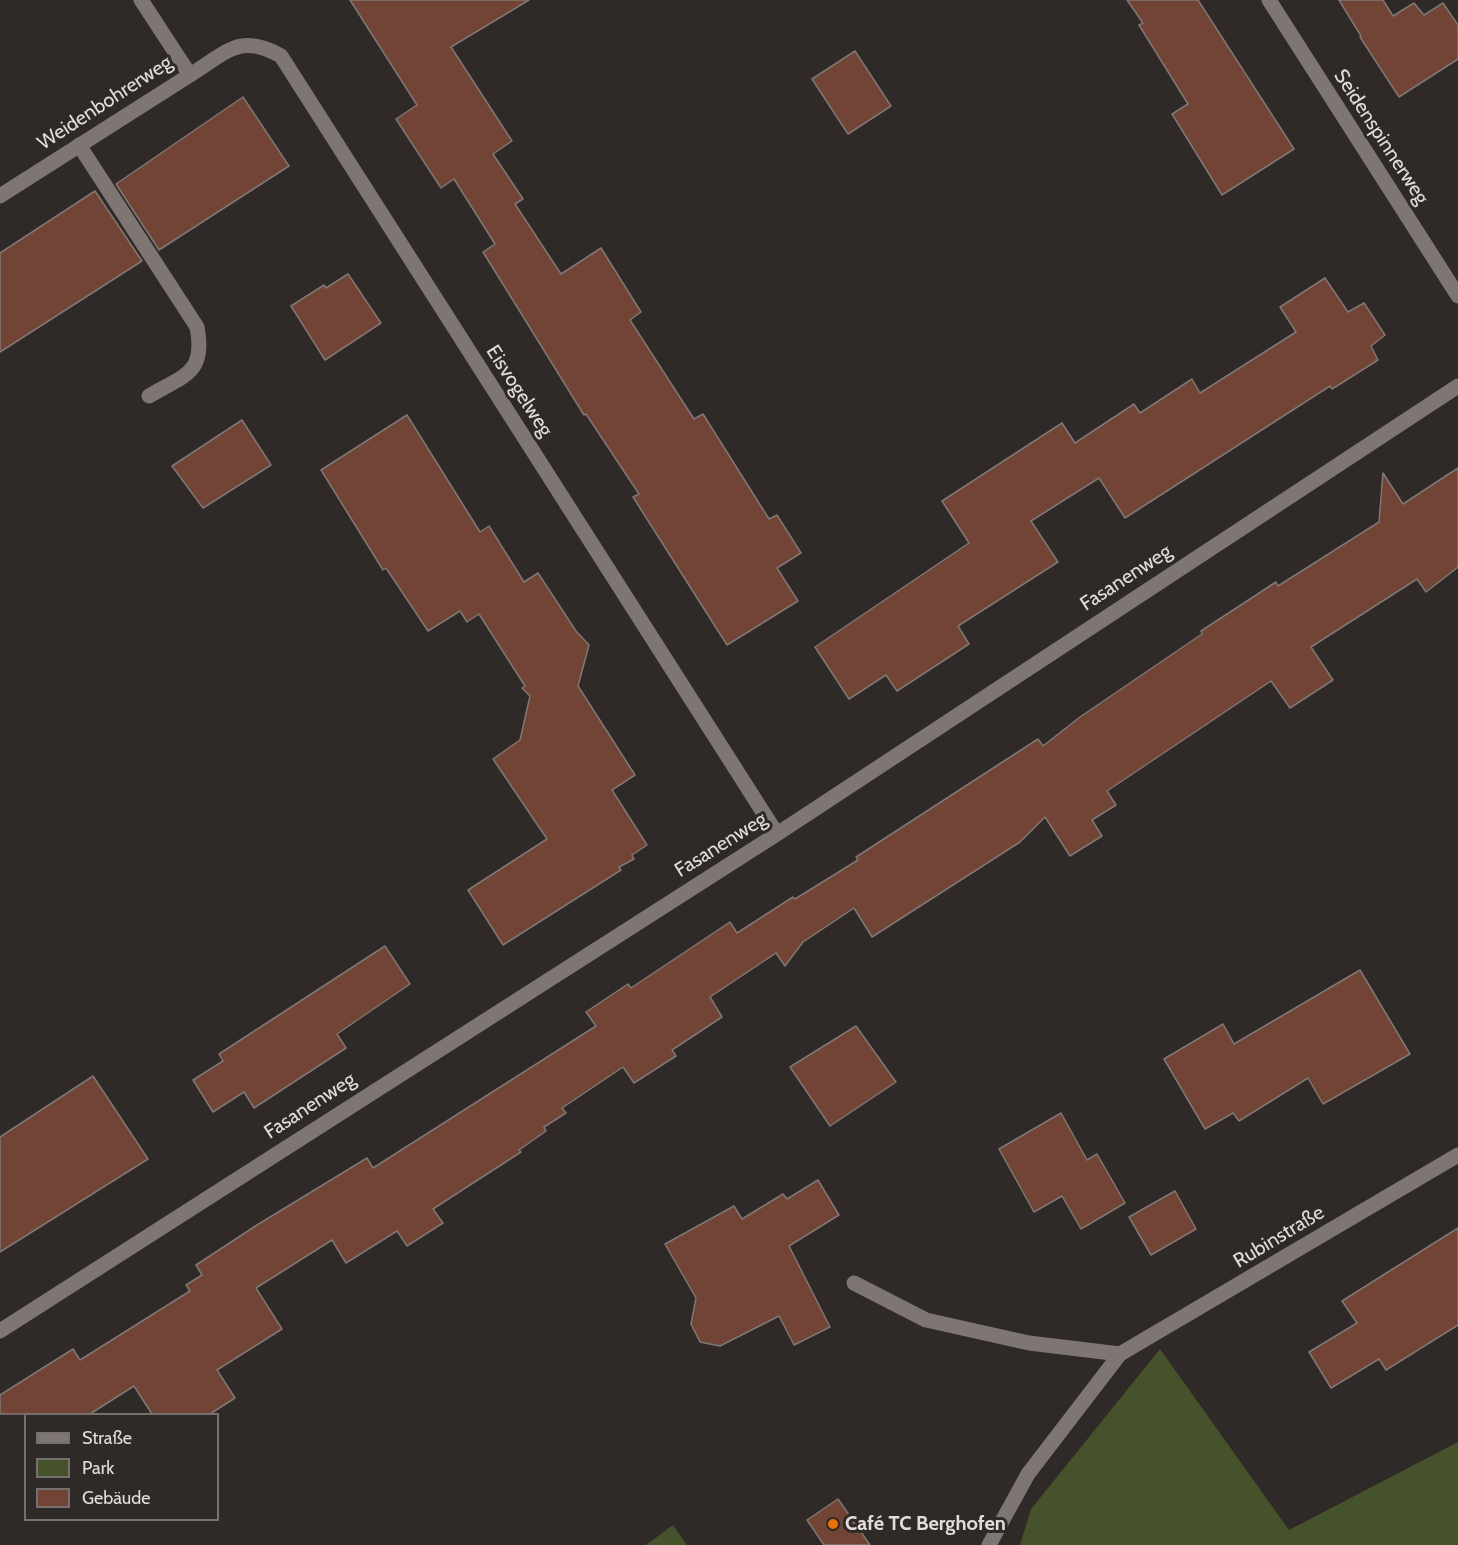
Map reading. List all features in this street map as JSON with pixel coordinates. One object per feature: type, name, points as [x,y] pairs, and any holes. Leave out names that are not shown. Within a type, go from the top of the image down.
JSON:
[{"type":"street","name":"Weidenbohrerweg","points":[[0,196],[190,75],[141,0]]},
{"type":"street","name":"Seidenspinnerweg","points":[[1269,0],[1458,296]]},
{"type":"street","name":"Eisvogelweg","points":[[190,75],[242,43],[263,45],[281,56],[777,834]]},
{"type":"street","points":[[79,145],[197,327],[199,359],[193,368],[149,396]]},
{"type":"street","name":"Fasanenweg","points":[[0,1331],[777,834],[1458,386]]},
{"type":"street","name":"Rubinstraße","points":[[989,1545],[1028,1474],[1120,1354],[1458,1155]]},
{"type":"street","points":[[854,1283],[926,1320],[1029,1343],[1120,1354]]},
{"type":"green space","points":[[1160,1349],[1289,1530],[1458,1442],[1458,1545],[1020,1545],[1031,1509]]},
{"type":"green space","points":[[673,1525],[687,1545],[646,1545]]},
{"type":"building","points":[[350,0],[529,0],[451,47],[512,141],[493,154],[523,199],[515,204],[561,274],[601,248],[641,312],[630,320],[694,419],[703,414],[769,519],[777,515],[801,553],[777,568],[798,601],[727,645],[633,497],[639,494],[586,414],[584,415],[483,252],[495,244],[454,179],[441,188],[396,119],[417,105]]},
{"type":"building","points":[[1127,0],[1198,0],[1294,149],[1222,195],[1172,114],[1188,104],[1139,25],[1143,23]]},
{"type":"building","points":[[1339,0],[1383,0],[1393,16],[1414,3],[1424,15],[1443,3],[1458,25],[1458,59],[1399,97]]},
{"type":"building","points":[[855,51],[891,106],[848,134],[812,79]]},
{"type":"building","points":[[243,97],[289,166],[159,250],[116,184]]},
{"type":"building","points":[[95,191],[142,261],[0,352],[0,253]]},
{"type":"building","points":[[348,274],[381,323],[325,360],[291,306],[324,285],[326,288]]},
{"type":"building","points":[[1325,278],[1348,312],[1364,303],[1385,335],[1371,346],[1378,360],[1332,389],[1330,386],[1125,518],[1099,478],[1031,521],[1058,562],[958,626],[969,644],[897,691],[886,675],[849,699],[815,647],[969,543],[942,501],[1062,423],[1075,443],[1134,404],[1140,413],[1192,379],[1200,393],[1296,332],[1280,307]]},
{"type":"building","points":[[407,415],[480,532],[489,526],[524,582],[538,573],[576,631],[589,645],[578,686],[635,775],[612,790],[647,845],[632,855],[634,859],[619,867],[621,870],[503,945],[468,890],[547,839],[493,759],[520,740],[530,696],[522,688],[525,686],[479,614],[467,622],[460,611],[428,631],[386,568],[383,570],[321,470]]},
{"type":"building","points":[[242,420],[271,465],[203,508],[172,466]]},
{"type":"building","points":[[1458,468],[1458,567],[1426,592],[1417,579],[1311,647],[1333,680],[1290,708],[1271,681],[1107,791],[1116,805],[1092,820],[1102,836],[1070,856],[1045,817],[1020,842],[872,937],[854,908],[803,942],[785,966],[776,953],[710,997],[722,1017],[672,1050],[676,1056],[634,1083],[623,1067],[562,1108],[566,1113],[544,1127],[546,1131],[519,1150],[521,1152],[433,1209],[443,1223],[407,1246],[397,1231],[346,1263],[332,1240],[256,1288],[282,1329],[217,1370],[235,1398],[212,1413],[151,1413],[134,1386],[92,1413],[0,1414],[0,1395],[73,1349],[80,1360],[190,1291],[186,1285],[202,1275],[196,1265],[257,1225],[367,1158],[373,1168],[596,1026],[586,1012],[628,984],[631,988],[730,922],[737,933],[793,897],[795,899],[858,860],[856,857],[1038,739],[1043,746],[1080,717],[1202,634],[1201,631],[1276,582],[1278,586],[1379,522],[1383,473],[1403,504]]},
{"type":"building","points":[[385,946],[410,984],[337,1034],[346,1048],[254,1108],[244,1092],[213,1112],[193,1080],[223,1061],[219,1054]]},
{"type":"building","points":[[1360,970],[1410,1054],[1323,1104],[1308,1078],[1239,1121],[1233,1113],[1205,1129],[1164,1059],[1223,1024],[1234,1044]]},
{"type":"building","points":[[856,1026],[896,1082],[830,1126],[790,1067]]},
{"type":"building","points":[[93,1076],[148,1159],[0,1252],[0,1137]]},
{"type":"building","points":[[1061,1113],[1087,1160],[1097,1154],[1125,1203],[1081,1229],[1062,1196],[1034,1212],[999,1149]]},
{"type":"building","points":[[818,1180],[839,1215],[789,1246],[830,1327],[794,1345],[779,1316],[720,1346],[700,1342],[691,1324],[696,1298],[665,1244],[734,1206],[742,1219],[783,1194],[787,1199]]},
{"type":"building","points":[[1175,1191],[1196,1229],[1151,1255],[1129,1217]]},
{"type":"building","points":[[1458,1228],[1458,1325],[1386,1370],[1379,1359],[1331,1388],[1309,1352],[1357,1323],[1342,1301]]},
{"type":"building","name":"Café TC Berghofen","points":[[838,1499],[870,1545],[824,1545],[807,1520]]},
{"type":"place","name":"Café TC Berghofen","points":[[833,1524]]}]
